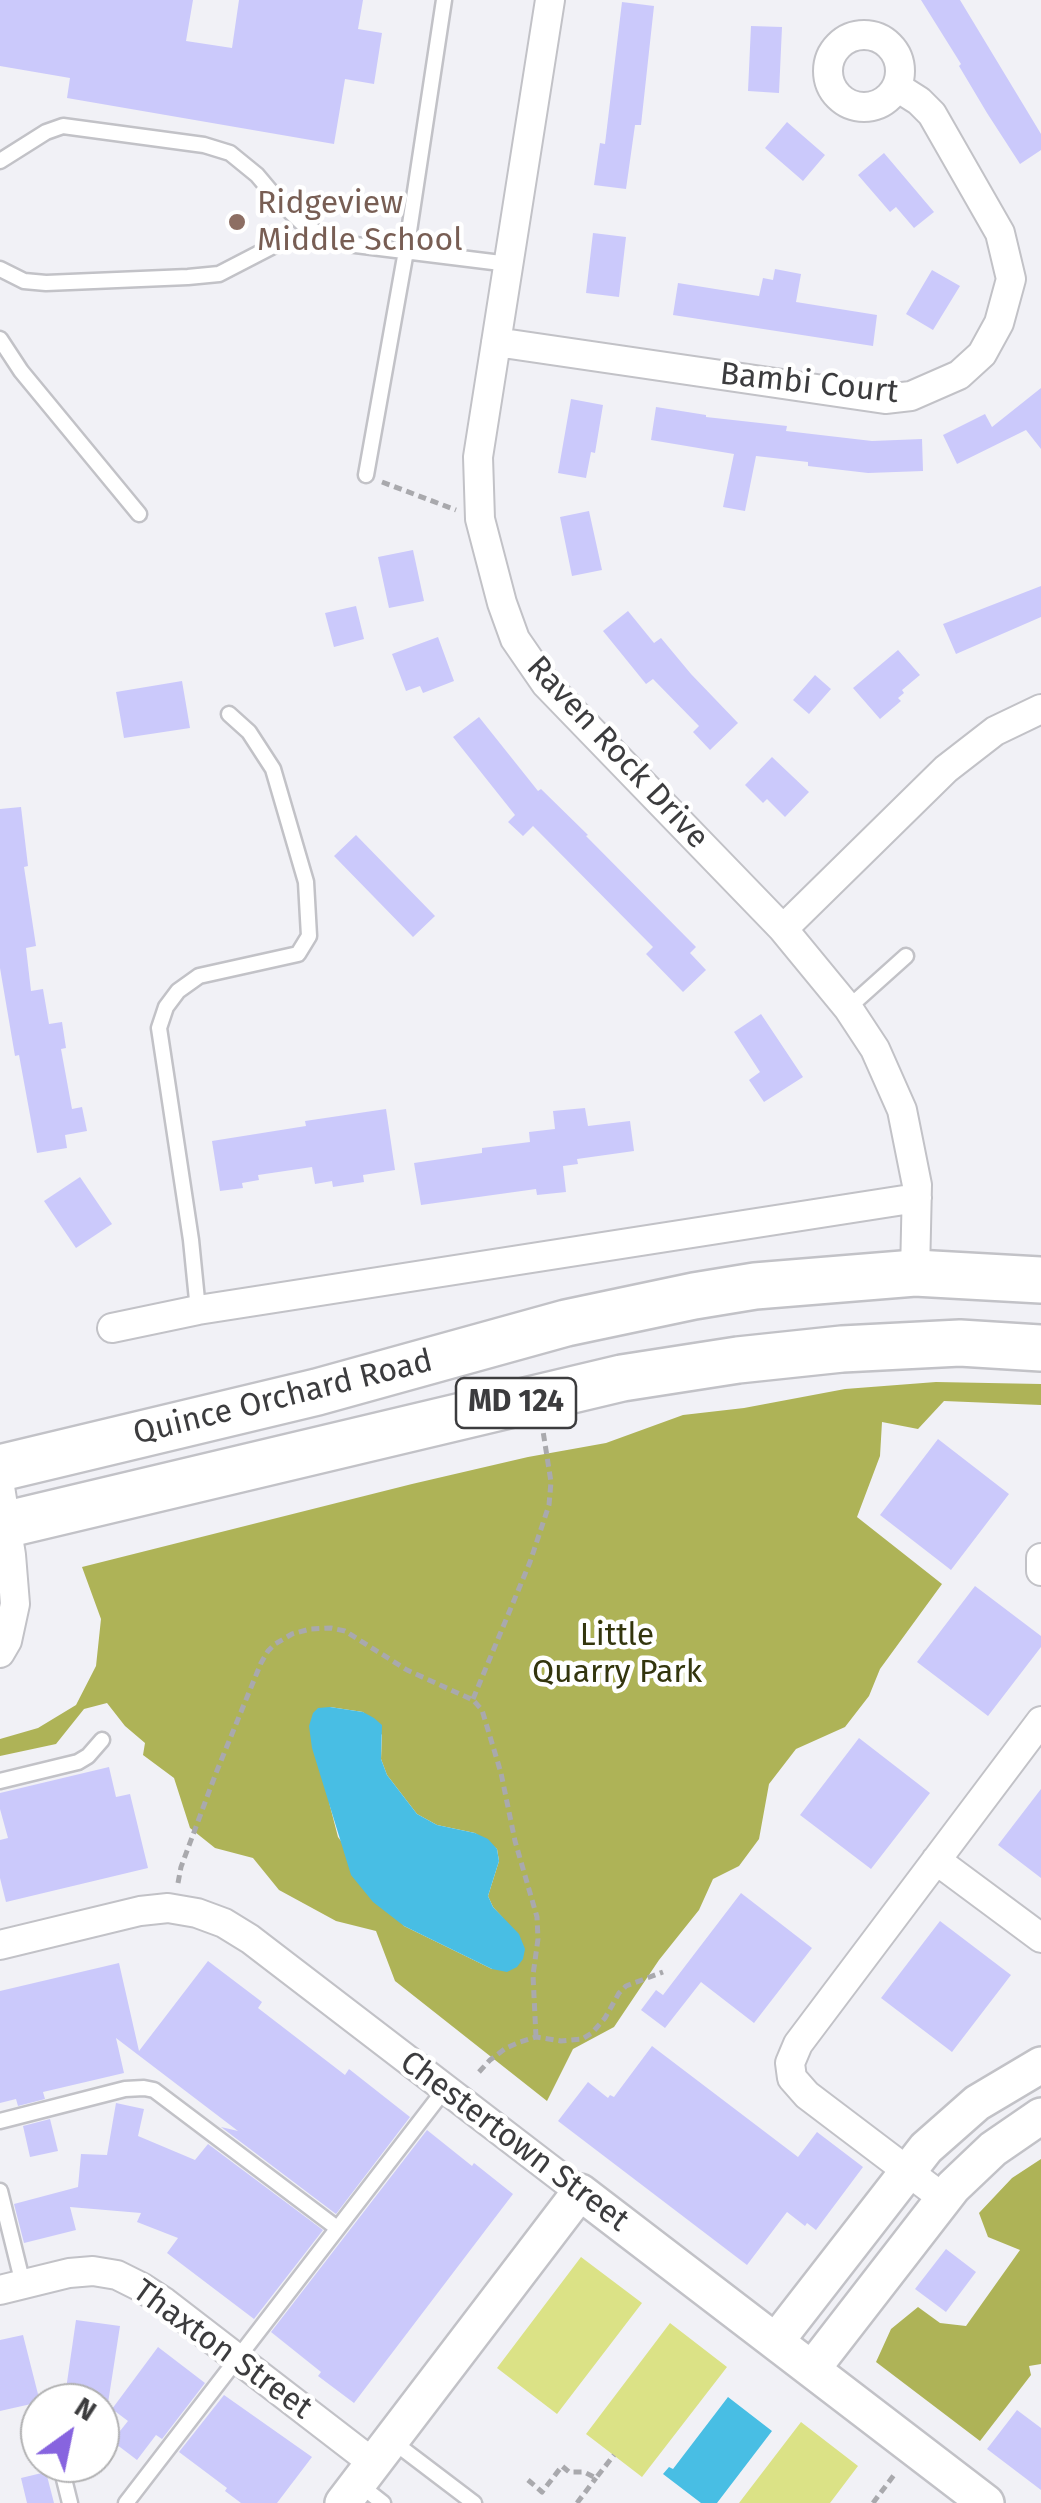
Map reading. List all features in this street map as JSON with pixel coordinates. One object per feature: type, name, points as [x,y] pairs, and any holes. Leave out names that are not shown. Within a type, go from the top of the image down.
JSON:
[{"type":"main road","name":"Quince Orchard Road","points":[[0,1468],[317,1392],[566,1323],[694,1296],[755,1286],[915,1272],[1041,1280]]},
{"type":"main road","name":"Quince Orchard Road","points":[[2,1512],[622,1378],[738,1360],[842,1350],[960,1343],[1041,1348]]},
{"type":"street","name":"Raven Rock Drive","points":[[550,0],[480,440],[480,519],[502,603],[515,639],[546,684],[783,929],[848,1008],[874,1049],[902,1110],[917,1184],[915,1272]]},
{"type":"street","name":"Bambi Court","points":[[496,342],[885,398],[912,396],[959,375],[982,354],[999,323],[1011,279],[1000,233],[932,114],[897,86]]},
{"type":"street","points":[[783,929],[946,769],[995,731],[1041,709]]},
{"type":"street","points":[[112,1328],[198,1310],[917,1198]]},
{"type":"street","points":[[0,1653],[7,1642],[15,1604],[2,1512]]},
{"type":"street","points":[[1041,1558],[1041,1571]]},
{"type":"street","points":[[944,2198],[807,2096],[792,2078],[790,2064],[798,2044],[1041,1721]]},
{"type":"street","points":[[936,1860],[1041,1938]]},
{"type":"street","name":"Chestertown Street","points":[[0,1945],[140,1911],[168,1908],[224,1923],[250,1938],[986,2503]]},
{"type":"street","points":[[776,2341],[907,2170],[949,2126],[978,2103],[1041,2066]]},
{"type":"street","points":[[812,2369],[972,2167],[1041,2116]]},
{"type":"street","points":[[370,2478],[580,2192]]},
{"type":"street","name":"Thaxton Street","points":[[12,2287],[93,2271],[117,2275],[141,2287],[237,2358],[370,2478]]},
{"type":"lane","points":[[366,475],[406,250],[444,0]]},
{"type":"lane","points":[[0,161],[46,132],[64,126],[204,146],[230,153],[257,175],[305,226],[334,241]]},
{"type":"lane","points":[[0,269],[24,281],[46,283],[220,274],[277,244],[307,239],[509,264]]},
{"type":"lane","points":[[0,339],[139,514]]},
{"type":"lane","points":[[198,1310],[159,1028],[166,1006],[178,990],[199,976],[298,954],[309,936],[306,882],[273,769],[249,732],[228,714]]},
{"type":"lane","points":[[848,1008],[906,956]]},
{"type":"lane","points":[[0,1781],[78,1762],[102,1740]]},
{"type":"lane","points":[[0,2121],[125,2089],[154,2090],[338,2228]]},
{"type":"lane","points":[[126,2503],[445,2089]]},
{"type":"lane","points":[[0,2191],[12,2287]]},
{"type":"lane","points":[[370,2478],[474,2503]]},
{"type":"path","points":[[366,475],[480,519]]},
{"type":"path","points":[[473,1700],[549,1505],[551,1482],[537,1398]]},
{"type":"path","points":[[177,1885],[216,1773],[261,1663],[275,1644],[292,1634],[310,1629],[344,1631],[407,1670],[473,1700],[482,1710],[537,1917],[533,1976],[536,2037]]},
{"type":"path","points":[[479,2072],[506,2048],[536,2037],[582,2039],[605,2018],[626,1986],[663,1972]]},
{"type":"path","points":[[577,2503],[614,2455]]},
{"type":"path","points":[[528,2480],[542,2492],[562,2466],[569,2472],[584,2472],[596,2478]]},
{"type":"path","points":[[873,2503],[894,2475]]},
{"type":"green space","name":"Little Quarry Park","points":[[936,1382],[1041,1384],[1041,1405],[944,1401],[918,1429],[882,1422],[880,1456],[857,1517],[942,1584],[880,1669],[869,1696],[845,1727],[796,1749],[769,1784],[759,1839],[739,1866],[713,1879],[699,1910],[614,2027],[573,2049],[547,2101],[395,1981],[376,1931],[336,1921],[279,1890],[253,1858],[215,1848],[190,1828],[174,1778],[143,1755],[145,1743],[107,1703],[84,1709],[56,1744],[0,1756],[0,1739],[38,1728],[76,1705],[96,1666],[101,1619],[82,1567],[412,1484],[606,1443],[683,1415],[845,1389]],"holes":[[[330,1707],[363,1712],[382,1735],[381,1759],[387,1775],[417,1814],[437,1825],[475,1833],[497,1849],[499,1861],[488,1896],[503,1918],[492,1969],[404,1926],[338,1837],[329,1802]]]},
{"type":"green space","points":[[1041,2159],[1041,2364],[1029,2366],[1031,2375],[980,2441],[876,2362],[891,2329],[918,2307],[940,2323],[966,2326],[1020,2250],[988,2237],[979,2213],[1012,2178]]},
{"type":"green space","points":[[581,2257],[642,2303],[557,2414],[497,2368]]},
{"type":"green space","points":[[670,2323],[727,2367],[642,2477],[586,2434]]},
{"type":"green space","points":[[801,2422],[858,2466],[830,2503],[739,2503]]},
{"type":"water","points":[[318,1708],[363,1712],[382,1725],[381,1759],[387,1775],[417,1814],[437,1825],[475,1833],[497,1849],[499,1861],[488,1896],[493,1907],[519,1934],[525,1949],[517,1967],[507,1972],[492,1969],[404,1926],[373,1902],[351,1875],[312,1748],[309,1726]]},
{"type":"water","points":[[728,2397],[772,2431],[717,2503],[701,2503],[663,2474],[669,2467],[673,2469]]},
{"type":"building","points":[[0,0],[193,0],[186,41],[232,48],[239,0],[363,0],[358,29],[382,33],[374,84],[345,79],[334,144],[67,98],[70,78],[0,66]]},
{"type":"building","points":[[921,0],[960,0],[1041,134],[1041,150],[1020,164]]},
{"type":"building","points":[[622,2],[654,6],[641,125],[635,125],[626,189],[594,185],[600,143],[605,144]]},
{"type":"building","points":[[751,26],[782,27],[779,93],[748,91]]},
{"type":"building","points":[[787,122],[825,155],[803,181],[765,148]]},
{"type":"building","points":[[884,153],[934,212],[914,228],[896,207],[890,212],[858,175]]},
{"type":"building","points":[[593,233],[626,237],[619,297],[586,293]]},
{"type":"building","points":[[775,269],[801,274],[796,302],[877,315],[873,346],[673,315],[678,283],[759,296],[763,278],[773,280]]},
{"type":"building","points":[[932,270],[960,286],[933,330],[906,314]]},
{"type":"building","points":[[1041,388],[1041,449],[1026,430],[957,464],[943,435],[985,414],[992,427]]},
{"type":"building","points":[[571,399],[603,405],[595,453],[591,452],[586,478],[558,473]]},
{"type":"building","points":[[656,407],[787,426],[786,431],[872,441],[922,439],[923,471],[868,473],[756,456],[745,511],[723,507],[734,454],[651,440]]},
{"type":"building","points":[[589,511],[602,570],[572,576],[560,517]]},
{"type":"building","points":[[413,550],[424,601],[389,608],[378,557]]},
{"type":"building","points":[[1041,586],[1041,617],[956,654],[943,624]]},
{"type":"building","points":[[356,606],[364,639],[334,647],[325,613]]},
{"type":"building","points":[[628,611],[654,643],[661,638],[738,723],[710,750],[693,732],[699,726],[653,679],[646,684],[603,631]]},
{"type":"building","points":[[438,637],[454,681],[423,693],[420,686],[406,691],[392,654]]},
{"type":"building","points":[[898,650],[920,675],[902,690],[904,693],[898,698],[901,701],[880,719],[853,688]]},
{"type":"building","points":[[815,675],[831,689],[809,714],[793,700]]},
{"type":"building","points":[[182,681],[190,728],[124,738],[116,692]]},
{"type":"building","points":[[479,717],[538,791],[541,789],[588,835],[696,947],[690,953],[706,970],[683,992],[646,954],[653,947],[533,826],[523,836],[508,822],[515,815],[453,737]]},
{"type":"building","points":[[772,757],[809,792],[785,817],[745,785]]},
{"type":"building","points":[[21,807],[28,866],[24,867],[36,946],[26,948],[31,991],[43,989],[49,1024],[62,1022],[66,1048],[61,1049],[72,1109],[82,1107],[87,1131],[65,1135],[67,1148],[37,1153],[0,968],[0,809]]},
{"type":"building","points":[[356,835],[435,916],[413,937],[334,856]]},
{"type":"building","points":[[761,1014],[803,1077],[764,1102],[749,1080],[760,1072],[734,1032]]},
{"type":"building","points":[[585,1108],[588,1126],[630,1121],[634,1151],[577,1159],[578,1164],[563,1166],[566,1192],[537,1195],[536,1189],[421,1205],[414,1163],[530,1142],[529,1132],[555,1129],[553,1111]]},
{"type":"building","points":[[386,1109],[395,1170],[363,1175],[364,1182],[333,1187],[332,1181],[315,1184],[312,1167],[258,1175],[259,1180],[242,1183],[243,1188],[220,1191],[212,1141]]},
{"type":"building","points":[[80,1177],[112,1224],[76,1248],[44,1201]]},
{"type":"building","points":[[938,1439],[1009,1494],[951,1570],[880,1515]]},
{"type":"building","points":[[975,1586],[1041,1636],[1041,1647],[988,1716],[917,1662]]},
{"type":"building","points":[[859,1738],[930,1793],[871,1869],[800,1815]]},
{"type":"building","points":[[109,1767],[116,1797],[130,1794],[148,1868],[6,1902],[0,1878],[0,1840],[8,1838],[0,1793]]},
{"type":"building","points":[[1041,1789],[1041,1878],[998,1845]]},
{"type":"building","points":[[741,1893],[812,1948],[754,2023],[701,1982],[665,2028],[641,2010],[656,1990],[663,1995]]},
{"type":"building","points":[[940,1921],[1011,1975],[952,2052],[881,1998]]},
{"type":"building","points":[[208,1961],[262,2002],[258,2008],[345,2075],[349,2069],[410,2117],[336,2214],[221,2127],[238,2131],[116,2038],[124,2073],[43,2092],[45,2099],[18,2106],[16,2099],[0,2103],[0,1991],[119,1963],[139,2051]]},
{"type":"building","points":[[652,2046],[798,2157],[817,2132],[863,2167],[816,2230],[787,2212],[747,2265],[558,2121],[588,2082],[608,2098],[614,2097]]},
{"type":"building","points":[[116,2103],[144,2109],[138,2136],[195,2160],[208,2144],[323,2230],[254,2319],[167,2253],[178,2238],[137,2222],[141,2213],[70,2207],[76,2230],[24,2243],[14,2204],[78,2187],[81,2154],[107,2155]]},
{"type":"building","points":[[50,2119],[58,2151],[30,2157],[23,2126]]},
{"type":"building","points":[[427,2130],[513,2194],[354,2403],[271,2332]]},
{"type":"building","points":[[946,2249],[976,2272],[946,2312],[915,2289]]},
{"type":"building","points":[[76,2320],[120,2326],[111,2383],[67,2383]]},
{"type":"building","points":[[23,2335],[35,2383],[20,2383],[20,2406],[0,2411],[0,2340]]},
{"type":"building","points":[[158,2347],[205,2383],[162,2439],[156,2435],[137,2460],[120,2447],[120,2431],[128,2421],[120,2415],[120,2398]]},
{"type":"building","points":[[224,2395],[312,2457],[277,2503],[241,2503],[179,2452]]},
{"type":"building","points":[[1017,2410],[1041,2428],[1041,2490],[987,2449]]},
{"type":"building","points":[[22,2483],[49,2483],[54,2503],[27,2503]]},
{"type":"place","name":"Ridgeview Middle School","points":[[237,222]]}]
